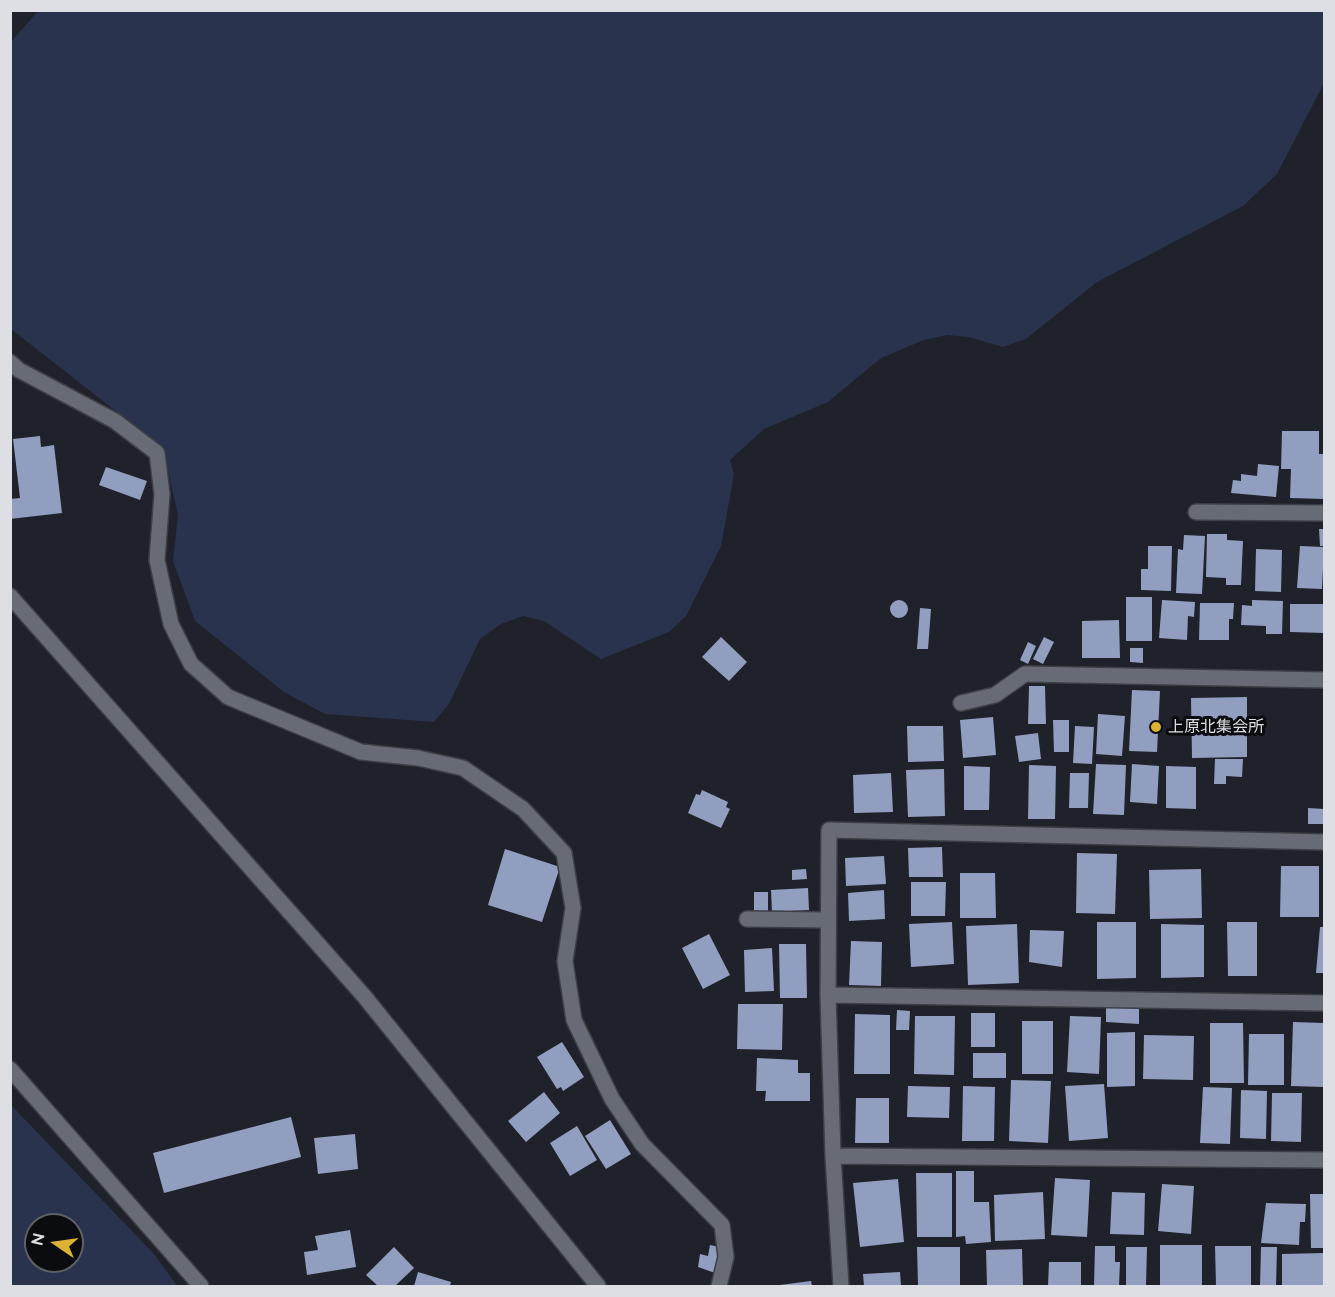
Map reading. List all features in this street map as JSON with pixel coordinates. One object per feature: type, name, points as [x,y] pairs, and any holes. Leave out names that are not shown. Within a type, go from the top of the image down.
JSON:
[{"type":"street","points":[[10,362],[19,370],[115,421],[157,453],[162,494],[157,561],[171,624],[191,664],[228,697],[361,752],[418,758],[463,768],[523,809],[564,853],[573,908],[565,961],[574,1020],[612,1099],[642,1144],[722,1225],[726,1257],[719,1287]]},
{"type":"street","points":[[1196,512],[1324,513]]},
{"type":"street","points":[[10,596],[364,996],[598,1287]]},
{"type":"street","points":[[961,703],[995,695],[1025,674],[1324,680]]},
{"type":"street","points":[[841,1287],[833,1156],[828,995],[829,830],[1324,842]]},
{"type":"street","points":[[747,919],[828,920]]},
{"type":"street","points":[[828,995],[1324,1003]]},
{"type":"street","points":[[10,1069],[201,1287]]},
{"type":"street","points":[[833,1156],[1324,1160]]},
{"type":"shaded area","points":[[38,11],[1324,11],[1324,83],[1277,174],[1243,206],[1097,282],[1026,339],[1003,347],[969,337],[947,335],[924,340],[881,358],[828,402],[764,429],[730,460],[734,474],[721,546],[686,616],[669,632],[601,659],[544,621],[523,616],[501,624],[480,639],[449,704],[434,722],[325,714],[284,692],[195,621],[173,561],[178,515],[163,448],[11,329],[11,42]]},
{"type":"shaded area","points":[[10,1104],[155,1255],[177,1286],[11,1286]]},
{"type":"building","points":[[1282,431],[1319,431],[1319,454],[1324,454],[1324,499],[1290,498],[1291,469],[1281,469]]},
{"type":"building","points":[[40,436],[41,447],[54,445],[62,513],[10,519],[10,499],[20,498],[13,439]]},
{"type":"building","points":[[1258,464],[1279,466],[1276,497],[1231,493],[1233,480],[1241,481],[1241,474],[1257,476]]},
{"type":"building","points":[[106,467],[147,481],[140,500],[99,485]]},
{"type":"building","points":[[1319,529],[1324,529],[1324,546],[1320,546]]},
{"type":"building","points":[[1207,534],[1227,534],[1227,540],[1243,541],[1241,585],[1226,585],[1226,578],[1206,577]]},
{"type":"building","points":[[1184,535],[1205,536],[1202,594],[1176,593],[1178,549],[1183,550]]},
{"type":"building","points":[[1148,546],[1172,546],[1171,591],[1141,590],[1141,569],[1148,569]]},
{"type":"building","points":[[1300,546],[1324,547],[1322,589],[1297,588]]},
{"type":"building","points":[[1256,549],[1282,550],[1281,592],[1255,591]]},
{"type":"building","points":[[1126,597],[1152,597],[1152,641],[1126,641]]},
{"type":"building","points":[[899,600],[905,603],[908,609],[905,615],[899,618],[893,615],[890,609],[893,603]]},
{"type":"building","points":[[1162,600],[1195,602],[1194,617],[1188,616],[1187,640],[1159,638]]},
{"type":"building","points":[[1252,600],[1283,601],[1282,634],[1266,634],[1266,626],[1241,625],[1242,605],[1252,606]]},
{"type":"building","points":[[1200,603],[1234,603],[1233,619],[1229,619],[1229,640],[1199,640]]},
{"type":"building","points":[[1290,604],[1324,604],[1324,633],[1290,632]]},
{"type":"building","points":[[920,608],[931,609],[928,649],[917,649]]},
{"type":"building","points":[[1119,620],[1120,658],[1082,658],[1082,621]]},
{"type":"building","points":[[721,637],[747,662],[729,681],[702,657]]},
{"type":"building","points":[[1044,637],[1054,642],[1043,664],[1033,659]]},
{"type":"building","points":[[1028,642],[1036,646],[1028,664],[1020,660]]},
{"type":"building","points":[[1130,648],[1143,648],[1143,663],[1130,662]]},
{"type":"building","points":[[1029,686],[1045,686],[1046,724],[1028,724]]},
{"type":"building","points":[[1132,690],[1160,691],[1157,752],[1129,751]]},
{"type":"building","points":[[1247,697],[1247,757],[1192,758],[1191,698]]},
{"type":"building","points":[[1098,714],[1125,716],[1122,756],[1096,754]]},
{"type":"building","points":[[993,717],[996,755],[963,758],[960,720]]},
{"type":"building","points":[[1053,720],[1069,720],[1069,752],[1054,752]]},
{"type":"building","points":[[907,726],[943,726],[944,761],[908,762]]},
{"type":"building","points":[[1075,726],[1094,727],[1092,764],[1073,763]]},
{"type":"building","points":[[1038,733],[1041,759],[1019,762],[1015,736]]},
{"type":"building","points":[[1215,759],[1243,759],[1242,777],[1226,776],[1226,784],[1214,784]]},
{"type":"building","points":[[1096,764],[1126,765],[1124,815],[1093,814]]},
{"type":"building","points":[[1132,764],[1159,766],[1157,804],[1130,802]]},
{"type":"building","points":[[1029,765],[1056,766],[1055,819],[1028,819]]},
{"type":"building","points":[[964,766],[990,767],[989,810],[964,810]]},
{"type":"building","points":[[1166,766],[1196,767],[1196,809],[1166,808]]},
{"type":"building","points":[[944,769],[945,816],[908,817],[906,770]]},
{"type":"building","points":[[891,773],[893,812],[854,813],[853,775]]},
{"type":"building","points":[[1070,773],[1089,773],[1088,808],[1069,808]]},
{"type":"building","points":[[702,790],[728,802],[726,807],[730,809],[721,828],[688,813],[696,794],[700,795]]},
{"type":"building","points":[[1308,808],[1324,809],[1324,824],[1308,824]]},
{"type":"building","points":[[942,847],[943,877],[909,877],[908,848]]},
{"type":"building","points":[[505,849],[560,867],[542,922],[488,905]]},
{"type":"building","points":[[1077,853],[1117,854],[1115,914],[1076,913]]},
{"type":"building","points":[[884,856],[886,884],[846,886],[845,858]]},
{"type":"building","points":[[1281,866],[1319,866],[1319,917],[1280,917]]},
{"type":"building","points":[[806,869],[807,879],[792,880],[792,870]]},
{"type":"building","points":[[1201,869],[1202,918],[1150,919],[1149,870]]},
{"type":"building","points":[[960,873],[995,873],[996,918],[960,918]]},
{"type":"building","points":[[911,882],[946,882],[945,916],[911,916]]},
{"type":"building","points":[[808,888],[809,910],[772,912],[771,890]]},
{"type":"building","points":[[884,890],[885,919],[849,921],[848,893]]},
{"type":"building","points":[[754,892],[768,892],[768,913],[754,913]]},
{"type":"building","points":[[952,922],[954,964],[911,967],[909,924]]},
{"type":"building","points":[[1097,922],[1136,922],[1136,978],[1097,979]]},
{"type":"building","points":[[1227,922],[1257,922],[1257,976],[1228,976]]},
{"type":"building","points":[[1017,924],[1019,983],[968,985],[966,926]]},
{"type":"building","points":[[1161,924],[1204,925],[1204,977],[1161,978]]},
{"type":"building","points":[[1320,927],[1324,927],[1324,973],[1316,973]]},
{"type":"building","points":[[1030,930],[1064,931],[1062,967],[1029,962]]},
{"type":"building","points":[[709,934],[730,975],[703,989],[682,948]]},
{"type":"building","points":[[851,941],[882,942],[881,986],[849,985]]},
{"type":"building","points":[[779,944],[806,944],[807,998],[780,998]]},
{"type":"building","points":[[772,948],[774,991],[745,992],[744,950]]},
{"type":"building","points":[[1106,1003],[1139,1003],[1139,1024],[1106,1022]]},
{"type":"building","points":[[738,1004],[783,1004],[782,1050],[737,1049]]},
{"type":"building","points":[[897,1010],[910,1011],[909,1030],[896,1030]]},
{"type":"building","points":[[971,1013],[995,1013],[995,1047],[971,1047]]},
{"type":"building","points":[[855,1014],[890,1015],[890,1074],[854,1074]]},
{"type":"building","points":[[915,1016],[955,1016],[954,1075],[914,1074]]},
{"type":"building","points":[[1070,1016],[1101,1017],[1099,1074],[1067,1072]]},
{"type":"building","points":[[1022,1021],[1053,1021],[1053,1074],[1022,1074]]},
{"type":"building","points":[[1293,1022],[1324,1023],[1324,1087],[1291,1086]]},
{"type":"building","points":[[1210,1023],[1243,1023],[1244,1083],[1210,1083]]},
{"type":"building","points":[[1135,1032],[1135,1086],[1107,1087],[1107,1033]]},
{"type":"building","points":[[1249,1034],[1284,1034],[1284,1085],[1248,1085]]},
{"type":"building","points":[[1144,1035],[1194,1036],[1193,1080],[1143,1079]]},
{"type":"building","points":[[562,1042],[584,1077],[563,1091],[561,1087],[557,1089],[537,1057]]},
{"type":"building","points":[[973,1053],[1006,1053],[1006,1078],[973,1078]]},
{"type":"building","points":[[757,1058],[798,1060],[798,1073],[810,1073],[810,1101],[765,1101],[766,1091],[756,1091]]},
{"type":"building","points":[[1011,1080],[1051,1081],[1048,1143],[1009,1141]]},
{"type":"building","points":[[1104,1084],[1108,1138],[1069,1141],[1065,1086]]},
{"type":"building","points":[[908,1086],[950,1087],[949,1118],[907,1117]]},
{"type":"building","points":[[963,1086],[995,1087],[994,1141],[962,1141]]},
{"type":"building","points":[[1203,1087],[1232,1088],[1230,1144],[1200,1143]]},
{"type":"building","points":[[1241,1090],[1267,1091],[1266,1139],[1240,1138]]},
{"type":"building","points":[[544,1092],[560,1113],[526,1142],[508,1121]]},
{"type":"building","points":[[1272,1093],[1302,1093],[1301,1142],[1271,1141]]},
{"type":"building","points":[[856,1098],[889,1098],[889,1143],[855,1143]]},
{"type":"building","points":[[291,1117],[301,1157],[164,1193],[153,1153]]},
{"type":"building","points":[[610,1120],[631,1154],[606,1169],[585,1136]]},
{"type":"building","points":[[577,1126],[597,1160],[570,1176],[550,1143]]},
{"type":"building","points":[[355,1134],[358,1169],[318,1174],[314,1138]]},
{"type":"building","points":[[956,1171],[974,1171],[974,1202],[989,1202],[991,1242],[966,1244],[965,1236],[956,1237]]},
{"type":"building","points":[[916,1173],[952,1173],[952,1237],[917,1237]]},
{"type":"building","points":[[1055,1178],[1090,1180],[1087,1237],[1051,1235]]},
{"type":"building","points":[[898,1179],[904,1242],[860,1247],[853,1183]]},
{"type":"building","points":[[1162,1184],[1194,1186],[1191,1234],[1158,1231]]},
{"type":"building","points":[[1043,1192],[1045,1239],[995,1241],[994,1195]]},
{"type":"building","points":[[1112,1192],[1145,1193],[1144,1235],[1110,1234]]},
{"type":"building","points":[[1310,1194],[1324,1194],[1324,1248],[1311,1248]]},
{"type":"building","points":[[1266,1203],[1306,1204],[1305,1222],[1300,1222],[1299,1245],[1261,1243]]},
{"type":"building","points":[[350,1230],[356,1267],[307,1275],[304,1252],[318,1250],[315,1236]]},
{"type":"building","points":[[710,1245],[720,1247],[715,1273],[698,1267],[700,1254],[708,1256]]},
{"type":"building","points":[[1160,1245],[1202,1245],[1202,1286],[1160,1286]]},
{"type":"building","points":[[1095,1246],[1115,1246],[1115,1262],[1120,1262],[1119,1286],[1094,1286]]},
{"type":"building","points":[[1215,1246],[1251,1246],[1251,1286],[1216,1286]]},
{"type":"building","points":[[394,1247],[414,1268],[395,1286],[378,1286],[366,1275]]},
{"type":"building","points":[[917,1247],[960,1247],[960,1286],[918,1286]]},
{"type":"building","points":[[1126,1247],[1147,1247],[1146,1286],[1126,1286]]},
{"type":"building","points":[[1261,1247],[1277,1247],[1276,1286],[1260,1286]]},
{"type":"building","points":[[1022,1249],[1023,1286],[987,1286],[986,1250]]},
{"type":"building","points":[[1324,1253],[1324,1286],[1282,1286],[1282,1254]]},
{"type":"building","points":[[1049,1262],[1081,1262],[1081,1286],[1048,1286]]},
{"type":"building","points":[[418,1272],[451,1282],[450,1286],[414,1286]]},
{"type":"building","points":[[900,1272],[901,1286],[864,1286],[863,1274]]},
{"type":"building","points":[[811,1281],[812,1286],[780,1286],[780,1285]]},
{"type":"place","name":"上原北集会所","points":[[1156,727]]}]
